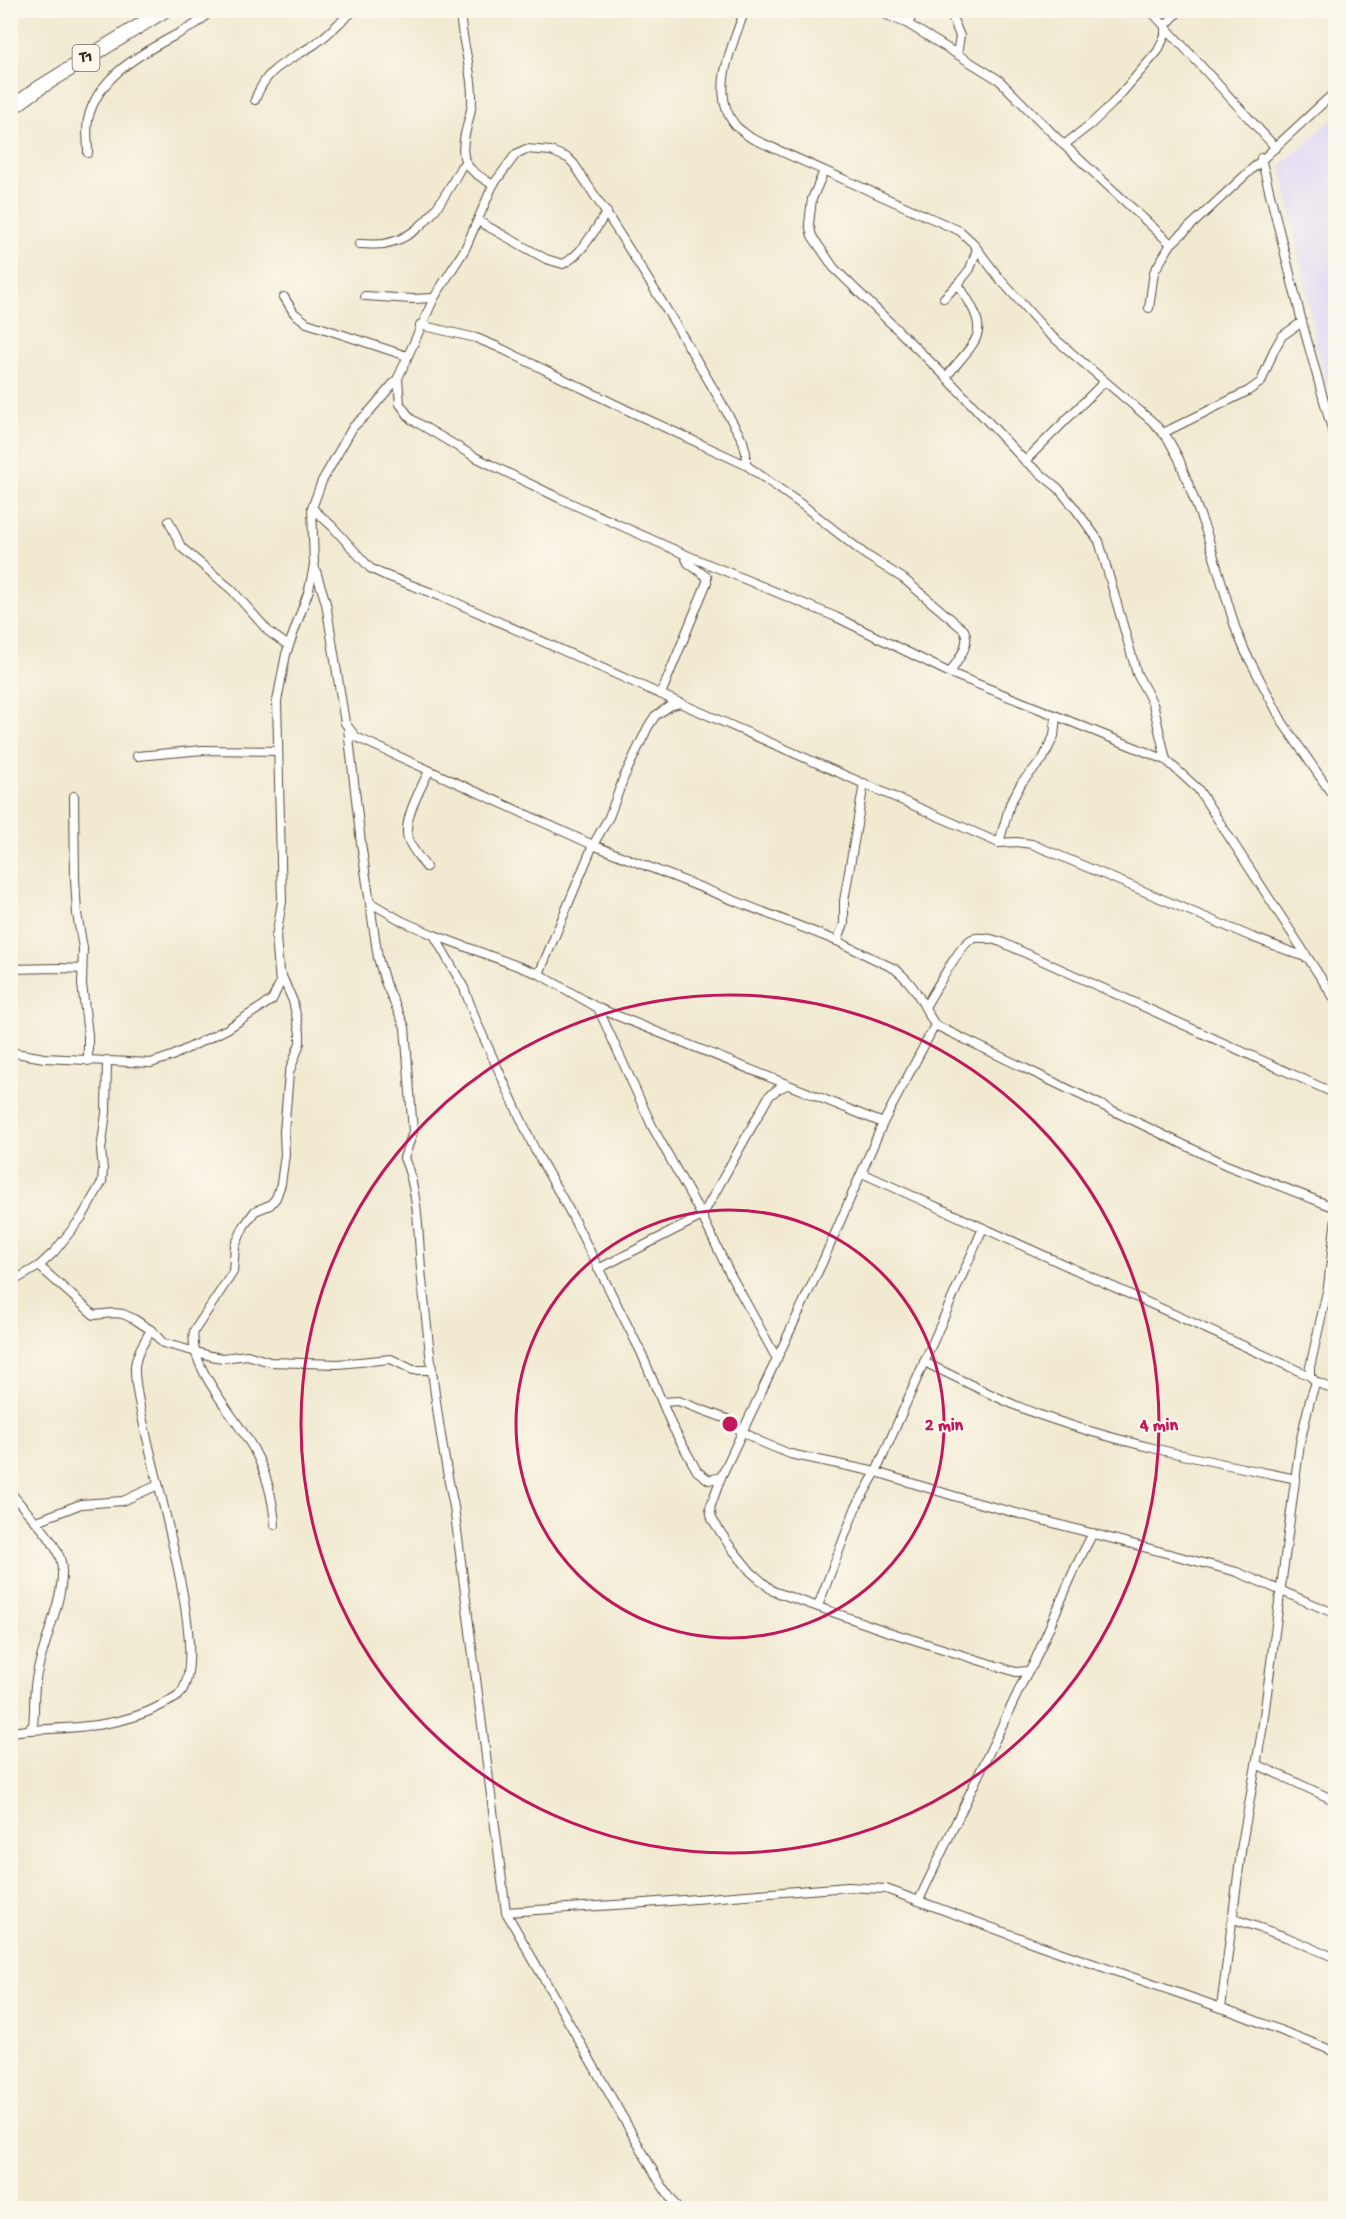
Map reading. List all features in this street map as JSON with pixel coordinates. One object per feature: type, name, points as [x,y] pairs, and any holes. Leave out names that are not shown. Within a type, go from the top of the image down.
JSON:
[{"type":"highway","name":"T1","points":[[10,109],[58,75],[165,10]]},
{"type":"street","points":[[88,153],[88,118],[100,93],[116,72],[145,51],[189,28],[207,15],[210,10]]},
{"type":"street","points":[[255,100],[272,71],[281,63],[316,43],[355,10]]},
{"type":"street","points":[[460,10],[461,37],[472,94],[464,146],[466,162],[493,185]]},
{"type":"street","points":[[745,10],[724,71],[724,94],[727,108],[735,125],[750,138],[960,231],[1047,332],[1163,433],[1183,469],[1207,534],[1236,630],[1246,653],[1283,723],[1335,800]]},
{"type":"street","points":[[875,10],[908,24],[999,80],[1064,145],[1171,244]]},
{"type":"street","points":[[908,24],[915,10]]},
{"type":"street","points":[[950,10],[960,36],[957,54]]},
{"type":"street","points":[[1150,10],[1276,148]]},
{"type":"street","points":[[1064,145],[1112,104],[1158,51],[1165,35],[1165,26],[1180,10]]},
{"type":"street","points":[[1149,308],[1154,272],[1171,244],[1335,91]]},
{"type":"street","points":[[10,1052],[44,1058],[151,1063],[190,1048],[253,1014],[272,1000],[280,983],[276,937],[282,902],[277,701],[289,646],[309,590],[314,565],[312,508],[322,481],[353,427],[398,378],[420,325],[465,249],[493,185],[516,154],[533,149],[551,151],[568,158],[574,164],[607,212],[695,355],[743,441],[746,465]]},
{"type":"street","points":[[1261,158],[1335,444]]},
{"type":"street","points":[[359,244],[384,244],[399,239],[424,224],[466,162]]},
{"type":"street","points":[[825,171],[809,210],[809,224],[813,236],[834,268],[946,377],[1025,461],[1058,488],[1099,541],[1137,674],[1153,704],[1166,760]]},
{"type":"street","points":[[478,221],[546,259],[563,264],[570,261],[576,254],[607,212]]},
{"type":"street","points":[[944,298],[970,269],[977,249]]},
{"type":"street","points":[[946,377],[977,339],[979,329],[979,322],[972,306],[958,285]]},
{"type":"street","points":[[366,296],[434,298]]},
{"type":"street","points":[[284,297],[294,314],[307,324],[407,356]]},
{"type":"street","points":[[1163,433],[1248,391],[1261,382],[1282,336],[1302,322]]},
{"type":"street","points":[[420,325],[498,346],[637,415],[746,465],[805,507],[866,555],[904,579],[964,630],[968,636],[966,644],[950,673]]},
{"type":"street","points":[[398,378],[400,405],[411,419],[443,440],[560,498],[684,554],[836,617],[950,673],[1166,760],[1198,789],[1335,1001]]},
{"type":"street","points":[[1025,461],[1104,382]]},
{"type":"street","points":[[312,508],[332,526],[359,558],[376,571],[448,599],[999,843],[1032,844],[1252,938],[1305,957]]},
{"type":"street","points":[[169,521],[181,547],[232,590],[269,632],[289,646]]},
{"type":"street","points":[[661,694],[707,582],[707,577],[688,564],[684,554]]},
{"type":"street","points":[[314,565],[326,603],[345,723],[356,737],[593,845],[837,941],[895,969],[913,986],[935,1025],[1226,1165],[1335,1208]]},
{"type":"street","points":[[539,974],[593,845],[609,817],[624,777],[648,727],[655,716],[670,706],[680,703]]},
{"type":"street","points":[[999,843],[1010,804],[1022,782],[1043,759],[1054,736],[1056,716]]},
{"type":"street","points":[[348,729],[361,843],[381,966],[385,982],[399,1010],[406,1033],[413,1132],[404,1158],[409,1169],[417,1210],[431,1370],[454,1507],[506,1911],[659,2181],[677,2208]]},
{"type":"street","points":[[137,756],[203,750],[278,751]]},
{"type":"street","points":[[426,867],[408,839],[407,829],[408,820],[429,771]]},
{"type":"street","points":[[837,941],[844,924],[844,901],[864,783]]},
{"type":"street","points":[[74,796],[75,878],[77,914],[83,948],[82,969],[88,1061]]},
{"type":"street","points":[[370,903],[434,935],[539,974],[598,1008],[883,1123]]},
{"type":"street","points":[[434,935],[464,988],[477,1023],[535,1150],[569,1210],[641,1352],[672,1426],[697,1471],[709,1480],[721,1477]]},
{"type":"street","points":[[925,1007],[965,944],[979,938],[990,939],[1011,946],[1335,1094]]},
{"type":"street","points":[[10,969],[82,969]]},
{"type":"street","points":[[275,1525],[273,1500],[265,1472],[254,1448],[205,1373],[194,1351],[192,1339],[194,1331],[233,1272],[235,1246],[244,1226],[255,1211],[270,1205],[276,1198],[281,1184],[290,1073],[300,1043],[300,1033],[289,989],[280,973]]},
{"type":"street","points":[[598,1008],[652,1126],[777,1359]]},
{"type":"street","points":[[935,1025],[883,1123],[777,1359],[721,1477],[710,1508],[712,1519],[729,1545],[752,1572],[773,1591],[996,1667],[1016,1672],[1028,1671]]},
{"type":"street","points":[[10,1283],[39,1266],[65,1240],[95,1197],[102,1182],[101,1150],[107,1060]]},
{"type":"street","points":[[598,1269],[702,1216],[769,1096],[787,1085]]},
{"type":"street","points":[[862,1173],[1335,1391]]},
{"type":"street","points":[[1221,2008],[1242,1844],[1257,1764],[1304,1420],[1313,1379],[1310,1368],[1328,1287],[1335,1217]]},
{"type":"street","points":[[818,1606],[855,1509],[876,1472],[982,1228]]},
{"type":"street","points":[[39,1266],[94,1315],[123,1314],[151,1330],[163,1343],[223,1358],[247,1355],[270,1362],[338,1364],[391,1359],[414,1370],[431,1370]]},
{"type":"street","points":[[10,1732],[95,1726],[151,1711],[177,1697],[184,1688],[188,1673],[189,1635],[168,1520],[149,1451],[134,1370],[141,1345],[151,1330]]},
{"type":"street","points":[[924,1362],[1036,1414],[1175,1454],[1296,1479]]},
{"type":"street","points":[[663,1402],[678,1401],[726,1419],[761,1442],[790,1454],[876,1472],[967,1500],[1237,1572],[1335,1614]]},
{"type":"street","points":[[37,1521],[81,1504],[123,1501],[158,1485]]},
{"type":"street","points":[[10,1491],[21,1507],[37,1521],[59,1557],[63,1585],[49,1627],[36,1679],[33,1725],[28,1730]]},
{"type":"street","points":[[919,1900],[1093,1533]]},
{"type":"street","points":[[1257,1764],[1335,1801]]},
{"type":"street","points":[[506,1911],[866,1886],[886,1889],[1221,2008],[1335,2052]]},
{"type":"street","points":[[1234,1918],[1335,1958]]},
{"type":"shaded area","points":[[1335,117],[1335,405],[1321,368],[1281,165]]}]
